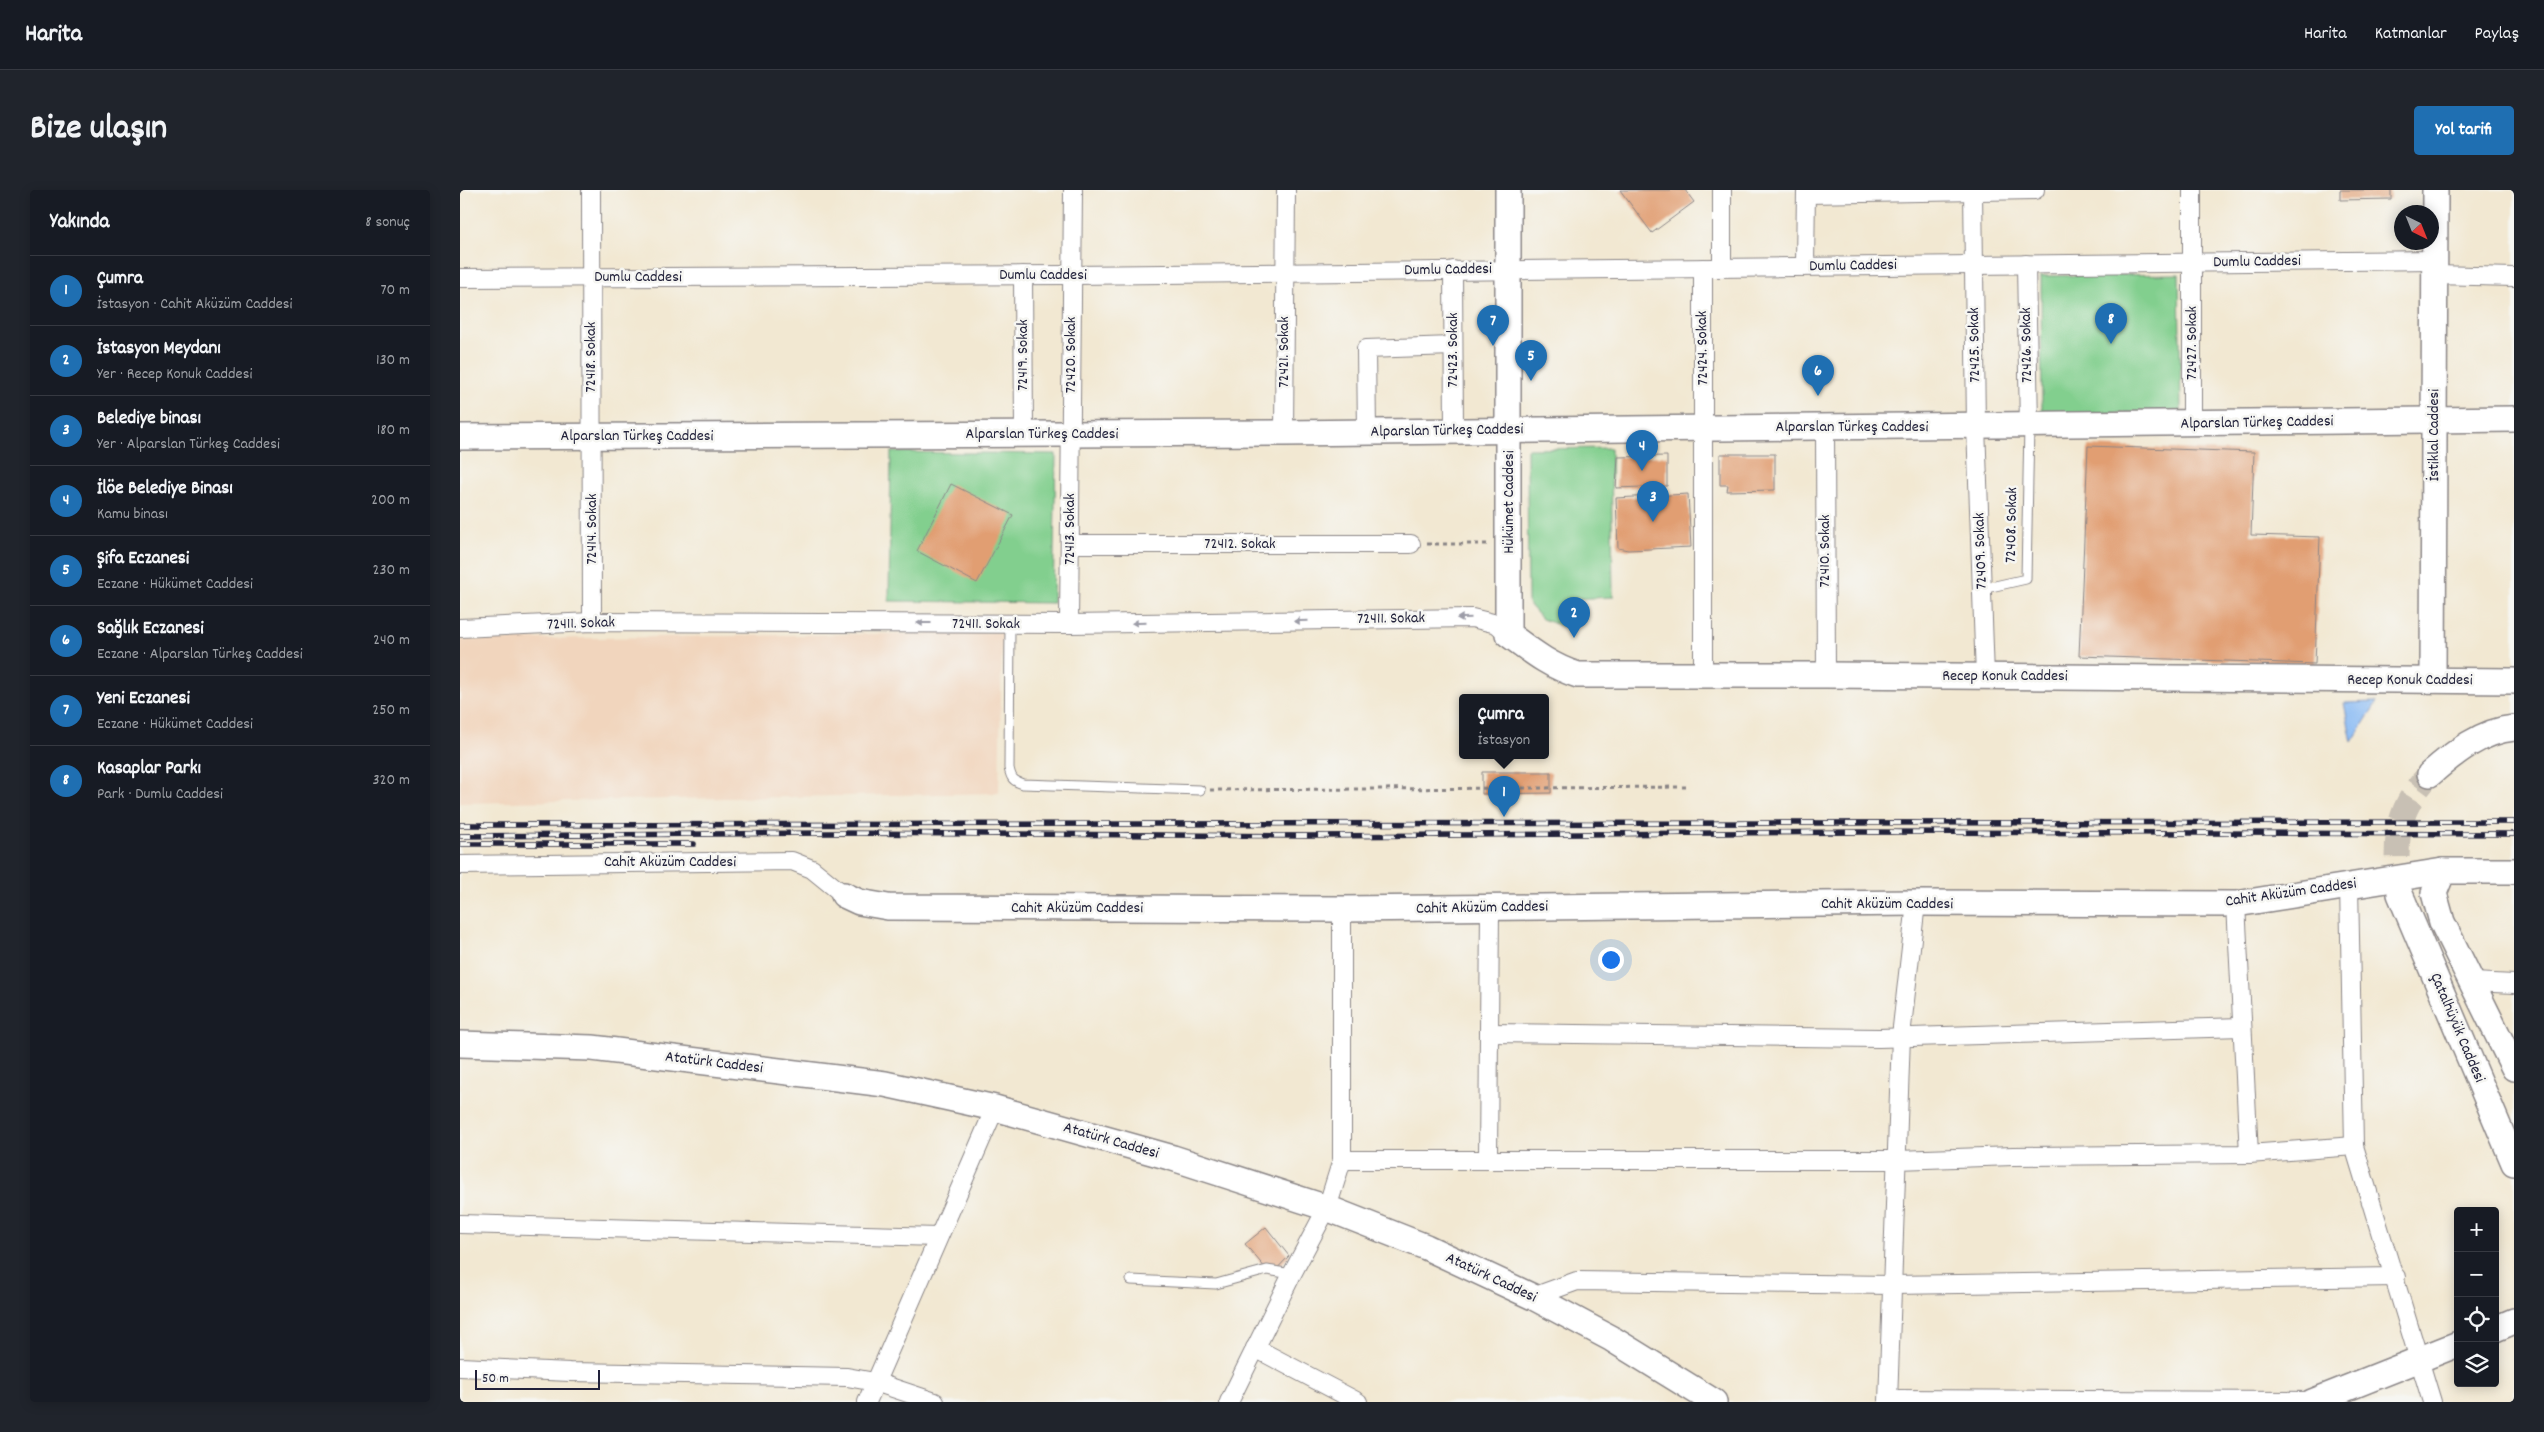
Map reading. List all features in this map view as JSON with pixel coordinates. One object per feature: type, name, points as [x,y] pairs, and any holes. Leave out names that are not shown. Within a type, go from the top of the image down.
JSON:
[{"type":"street","name":"72418. Sokak","points":[[591,190],[592,436]]},
{"type":"street","name":"72420. Sokak","points":[[1071,434],[1073,190]]},
{"type":"street","name":"72421. Sokak","points":[[1284,433],[1286,190]]},
{"type":"street","name":"Hükümet Caddesi","points":[[1508,190],[1508,634]]},
{"type":"street","points":[[1722,190],[1722,268]]},
{"type":"street","points":[[1805,266],[1806,192],[2035,190]]},
{"type":"street","name":"72427. Sokak","points":[[2192,190],[2192,424]]},
{"type":"street","name":"İstiklal Caddesi","points":[[2433,680],[2435,190]]},
{"type":"street","name":"72425. Sokak","points":[[1972,191],[1976,426]]},
{"type":"street","name":"Dumlu Caddesi","points":[[460,278],[1072,275],[2192,262],[2435,268],[2514,277]]},
{"type":"street","name":"72426. Sokak","points":[[2026,264],[2028,426]]},
{"type":"street","name":"72424. Sokak","points":[[1702,268],[1704,428],[1703,675]]},
{"type":"street","name":"72423. Sokak","points":[[1453,270],[1454,431]]},
{"type":"street","name":"72419. Sokak","points":[[1022,275],[1024,434]]},
{"type":"street","points":[[1367,432],[1366,349],[1453,346]]},
{"type":"street","name":"Alparslan Türkeş Caddesi","points":[[460,438],[1284,433],[2514,420]]},
{"type":"street","name":"72409. Sokak","points":[[1976,426],[1984,676]]},
{"type":"street","name":"72410. Sokak","points":[[1824,428],[1826,675]]},
{"type":"street","name":"72413. Sokak","points":[[1069,624],[1071,434]]},
{"type":"street","name":"72414. Sokak","points":[[592,436],[592,622]]},
{"type":"street","name":"72412. Sokak","points":[[1070,544],[1411,544]]},
{"type":"street","name":"72411. Sokak","points":[[460,628],[592,622],[1069,624],[1472,618],[1497,624],[1508,634]]},
{"type":"street","name":"Recep Konuk Caddesi","points":[[1508,634],[1547,663],[1578,675],[1984,676],[2514,681]]},
{"type":"street","points":[[2430,774],[2449,756],[2474,741],[2500,729],[2514,728]]},
{"type":"street","name":"Cahit Aküzüm Caddesi","points":[[460,865],[792,861],[812,869],[844,895],[859,902],[888,907],[1342,909],[1916,903],[2236,904],[2443,871],[2514,871]]},
{"type":"street","name":"Çatalhüyük Caddesi","points":[[2443,871],[2434,893],[2442,922],[2514,1068]]},
{"type":"street","points":[[2349,885],[2354,1146],[2396,1277],[2418,1361],[2432,1402]]},
{"type":"street","name":"Çatalhüyük Caddesi","points":[[2400,894],[2514,1164]]},
{"type":"street","points":[[1916,903],[1901,1036],[1888,1401],[2313,1401],[2454,1346]]},
{"type":"street","points":[[2236,904],[2249,1154]]},
{"type":"street","points":[[1488,1160],[1490,908]]},
{"type":"street","points":[[1228,1402],[1327,1208],[1342,1160],[1342,909]]},
{"type":"street","points":[[2473,982],[2514,984]]},
{"type":"street","points":[[1489,1033],[1879,1038],[2242,1027]]},
{"type":"street","name":"Atatürk Caddesi","points":[[460,1044],[602,1050],[885,1084],[995,1108],[1173,1158],[1327,1208],[1426,1247],[1533,1297],[1612,1339],[1714,1402]]},
{"type":"street","points":[[867,1402],[995,1108]]},
{"type":"street","points":[[1342,1160],[1897,1160],[2014,1156],[2249,1154],[2354,1146]]},
{"type":"street","points":[[460,1224],[938,1237]]},
{"type":"street","points":[[1533,1297],[1577,1281],[1893,1285],[2396,1277]]},
{"type":"street","points":[[2499,1327],[2514,1321]]},
{"type":"street","points":[[1255,1348],[1358,1402]]},
{"type":"street","points":[[460,1368],[580,1372],[848,1376],[875,1382],[935,1402]]},
{"type":"lane","name":"72408. Sokak","points":[[1982,589],[2026,579],[2028,426]]},
{"type":"lane","points":[[1010,624],[1009,768],[1011,777],[1015,782],[1022,784],[1200,790]]},
{"type":"lane","points":[[1132,1280],[1216,1284],[1266,1270],[1292,1274]]},
{"type":"path","points":[[1411,544],[1509,544]]},
{"type":"path","points":[[1200,790],[1689,787]]},
{"type":"shaded area","points":[[1002,632],[999,793],[460,803],[460,640]]},
{"type":"green space","points":[[2179,274],[2181,412],[2042,414],[2041,276]]},
{"type":"green space","points":[[1611,448],[1613,597],[1569,599],[1565,627],[1542,619],[1528,603],[1527,449]]},
{"type":"green space","points":[[891,452],[1056,454],[1053,603],[889,601]]},
{"type":"water","points":[[2377,702],[2352,742],[2344,703]]},
{"type":"building","points":[[1620,190],[1685,190],[1694,202],[1652,233]]},
{"type":"building","points":[[2340,190],[2391,190],[2391,199],[2340,200]]},
{"type":"building","points":[[2088,446],[2254,452],[2251,535],[2320,537],[2315,664],[2079,656]]},
{"type":"building","points":[[1720,454],[1775,454],[1775,490],[1727,491],[1728,485],[1720,485]]},
{"type":"building","points":[[1667,456],[1667,486],[1616,488],[1618,457]]},
{"type":"building","points":[[951,484],[1013,515],[977,583],[917,551]]},
{"type":"building","points":[[1688,494],[1691,547],[1628,550],[1618,548],[1616,498]]},
{"type":"building","points":[[1482,772],[1551,772],[1551,793],[1482,794]]},
{"type":"building","points":[[1266,1227],[1289,1256],[1271,1275],[1245,1244]]},
{"type":"tunnel","points":[[2400,894],[2397,860],[2399,830],[2409,801],[2430,774]]},
{"type":"railway","points":[[460,825],[2514,822]]},
{"type":"railway","points":[[460,836],[832,833],[1310,836],[1859,832],[2514,834]]},
{"type":"railway","points":[[460,844],[694,844]]},
{"type":"place","name":"Kasaplar Parkı","points":[[2111,344]]},
{"type":"place","name":"Yeni Eczanesi","points":[[1493,346]]},
{"type":"place","name":"Şifa Eczanesi","points":[[1531,381]]},
{"type":"place","name":"Sağlık Eczanesi","points":[[1818,396]]},
{"type":"place","name":"İlöe Belediye Binası","points":[[1642,471]]},
{"type":"place","name":"Belediye binası","points":[[1653,522]]},
{"type":"place","name":"İstasyon Meydanı","points":[[1574,638]]},
{"type":"place","name":"Çumra","points":[[1504,817]]}]
